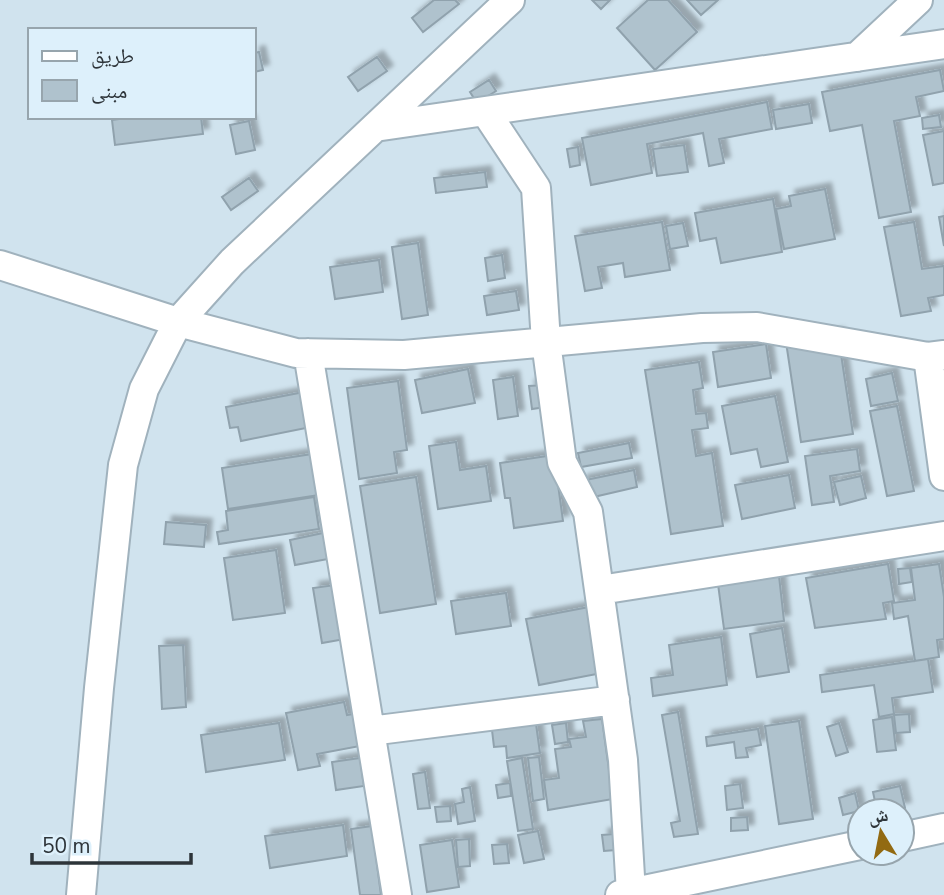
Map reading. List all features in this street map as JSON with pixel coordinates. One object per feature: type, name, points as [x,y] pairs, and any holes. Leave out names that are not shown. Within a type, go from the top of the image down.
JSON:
[{"type":"street","points":[[81,895],[99,688],[123,465],[144,389],[178,322],[232,262],[510,0]]},
{"type":"street","points":[[857,57],[918,0]]},
{"type":"street","points":[[375,127],[944,44]]},
{"type":"street","points":[[485,111],[536,188],[546,341],[562,462],[588,512],[623,760],[625,894],[846,848]]},
{"type":"street","points":[[0,265],[178,322],[308,353],[404,355],[702,328],[757,327],[936,356],[944,476]]},
{"type":"street","points":[[308,353],[397,895]]},
{"type":"street","points":[[600,590],[944,536]]},
{"type":"street","points":[[370,731],[615,700]]},
{"type":"street","points":[[916,834],[944,828]]},
{"type":"building","points":[[434,0],[455,0],[459,4],[423,32],[412,18]]},
{"type":"building","points":[[592,0],[610,0],[601,9]]},
{"type":"building","points":[[648,0],[668,0],[697,32],[655,70],[617,28]]},
{"type":"building","points":[[687,0],[718,0],[701,15]]},
{"type":"building","points":[[259,52],[263,70],[256,72],[256,53]]},
{"type":"building","points":[[377,57],[387,71],[358,91],[348,77]]},
{"type":"building","points":[[940,70],[944,91],[916,97],[920,116],[894,121],[911,212],[879,218],[862,125],[830,131],[822,92]]},
{"type":"building","points":[[489,80],[496,91],[477,103],[470,92]]},
{"type":"building","points":[[767,102],[772,129],[719,139],[724,163],[709,166],[703,133],[647,144],[652,173],[591,185],[582,138]]},
{"type":"building","points":[[809,104],[812,123],[776,129],[773,110]]},
{"type":"building","points":[[939,115],[941,127],[923,129],[922,118]]},
{"type":"building","points":[[201,119],[203,134],[115,145],[112,120]]},
{"type":"building","points":[[249,121],[255,150],[236,154],[230,125]]},
{"type":"building","points":[[944,131],[944,183],[933,185],[923,135]]},
{"type":"building","points":[[684,145],[688,172],[657,176],[653,149]]},
{"type":"building","points":[[578,147],[580,165],[570,167],[567,149]]},
{"type":"building","points":[[485,172],[487,187],[436,193],[434,178]]},
{"type":"building","points":[[249,178],[258,191],[231,210],[222,197]]},
{"type":"building","points":[[825,189],[835,239],[784,249],[776,209],[791,206],[789,196]]},
{"type":"building","points":[[773,199],[782,252],[721,263],[716,238],[700,241],[695,213]]},
{"type":"building","points":[[944,216],[944,246],[939,217]]},
{"type":"building","points":[[662,222],[670,270],[625,277],[623,263],[598,267],[602,288],[585,291],[575,236]]},
{"type":"building","points":[[914,222],[922,269],[944,266],[944,295],[928,298],[931,311],[901,316],[884,227]]},
{"type":"building","points":[[683,223],[688,246],[670,249],[666,226]]},
{"type":"building","points":[[418,243],[428,315],[402,319],[392,247]]},
{"type":"building","points":[[502,255],[505,278],[488,281],[485,258]]},
{"type":"building","points":[[379,260],[383,292],[335,299],[330,267]]},
{"type":"building","points":[[516,291],[519,310],[487,315],[484,296]]},
{"type":"building","points":[[838,334],[853,434],[801,442],[786,342]]},
{"type":"building","points":[[766,344],[771,378],[718,387],[713,352]]},
{"type":"building","points":[[699,362],[703,388],[693,390],[696,414],[706,413],[708,428],[692,430],[696,456],[712,453],[723,526],[671,534],[645,370]]},
{"type":"building","points":[[468,369],[475,403],[422,413],[415,380]]},
{"type":"building","points":[[892,373],[898,401],[871,406],[866,379]]},
{"type":"building","points":[[513,377],[518,416],[498,419],[493,380]]},
{"type":"building","points":[[398,381],[407,450],[394,452],[397,473],[359,479],[347,388]]},
{"type":"building","points":[[543,385],[546,407],[532,409],[529,386]]},
{"type":"building","points":[[304,392],[311,427],[241,441],[238,427],[230,428],[226,407]]},
{"type":"building","points":[[775,396],[788,462],[761,467],[757,449],[731,454],[722,406]]},
{"type":"building","points":[[897,406],[914,491],[887,496],[870,411]]},
{"type":"building","points":[[456,442],[460,470],[486,466],[491,501],[438,509],[429,446]]},
{"type":"building","points":[[629,443],[632,458],[581,467],[578,453]]},
{"type":"building","points":[[857,449],[860,471],[830,476],[834,502],[812,505],[805,456]]},
{"type":"building","points":[[312,454],[319,495],[228,509],[222,468]]},
{"type":"building","points":[[554,455],[563,521],[514,528],[510,498],[505,498],[500,463]]},
{"type":"building","points":[[634,470],[637,487],[585,499],[581,481]]},
{"type":"building","points":[[789,475],[795,508],[742,519],[735,485]]},
{"type":"building","points":[[861,476],[866,498],[840,505],[834,482]]},
{"type":"building","points":[[416,477],[436,604],[380,613],[360,486]]},
{"type":"building","points":[[314,497],[319,529],[219,544],[217,532],[228,530],[226,511]]},
{"type":"building","points":[[166,522],[206,525],[204,547],[164,544]]},
{"type":"building","points":[[323,533],[328,559],[295,565],[290,540]]},
{"type":"building","points":[[276,550],[285,613],[233,620],[224,558]]},
{"type":"building","points":[[888,564],[894,601],[883,603],[886,619],[815,628],[806,578]]},
{"type":"building","points":[[939,564],[944,597],[944,639],[937,640],[939,657],[915,661],[908,616],[894,619],[892,603],[915,600],[911,568]]},
{"type":"building","points":[[910,568],[912,582],[899,584],[898,569]]},
{"type":"building","points":[[779,576],[784,621],[724,629],[718,584]]},
{"type":"building","points":[[335,585],[345,639],[322,643],[313,588]]},
{"type":"building","points":[[506,593],[511,626],[456,634],[451,601]]},
{"type":"building","points":[[589,607],[602,673],[539,685],[526,619]]},
{"type":"building","points":[[782,628],[789,672],[757,677],[750,634]]},
{"type":"building","points":[[721,637],[727,685],[653,696],[651,678],[673,675],[669,645]]},
{"type":"building","points":[[183,645],[186,707],[162,709],[159,646]]},
{"type":"building","points":[[928,659],[933,692],[892,698],[894,714],[879,717],[874,685],[822,692],[820,675]]},
{"type":"building","points":[[344,702],[347,715],[353,714],[360,746],[317,754],[320,766],[298,770],[286,713]]},
{"type":"building","points":[[678,712],[698,834],[674,837],[671,823],[680,821],[662,715]]},
{"type":"building","points":[[909,714],[910,732],[896,733],[894,715]]},
{"type":"building","points":[[892,717],[896,750],[877,752],[873,720]]},
{"type":"building","points":[[602,719],[613,799],[548,810],[544,780],[559,778],[555,749],[571,747],[569,739],[586,737],[583,721]]},
{"type":"building","points":[[799,721],[813,819],[779,824],[765,726]]},
{"type":"building","points":[[279,723],[285,760],[206,772],[201,735]]},
{"type":"building","points":[[566,723],[568,742],[555,744],[552,725]]},
{"type":"building","points":[[839,723],[848,752],[836,756],[827,727]]},
{"type":"building","points":[[536,724],[540,753],[507,758],[506,746],[494,747],[492,730]]},
{"type":"building","points":[[758,729],[761,745],[746,748],[748,757],[736,758],[734,742],[707,746],[706,737]]},
{"type":"building","points":[[539,757],[544,799],[533,801],[528,758]]},
{"type":"building","points":[[360,758],[364,786],[336,790],[332,762]]},
{"type":"building","points":[[522,758],[533,829],[518,831],[507,761]]},
{"type":"building","points":[[425,772],[430,808],[418,809],[413,774]]},
{"type":"building","points":[[510,783],[511,796],[498,798],[496,785]]},
{"type":"building","points":[[740,784],[743,808],[727,810],[725,786]]},
{"type":"building","points":[[900,786],[902,797],[874,797],[873,792]]},
{"type":"building","points":[[470,787],[475,821],[458,824],[455,804],[464,802],[462,789]]},
{"type":"building","points":[[855,793],[856,797],[846,797],[846,814],[843,815],[839,798]]},
{"type":"building","points":[[450,806],[451,821],[437,822],[435,807]]},
{"type":"building","points":[[747,817],[748,830],[731,831],[731,818]]},
{"type":"building","points":[[343,825],[347,856],[270,868],[265,836]]},
{"type":"building","points":[[372,826],[381,895],[360,895],[351,829]]},
{"type":"building","points":[[538,831],[544,859],[524,863],[518,835]]},
{"type":"building","points":[[614,834],[616,850],[604,851],[602,835]]},
{"type":"building","points":[[469,839],[470,866],[458,867],[456,840]]},
{"type":"building","points":[[452,840],[459,887],[427,892],[420,845]]},
{"type":"building","points":[[507,844],[509,863],[494,864],[492,845]]}]
